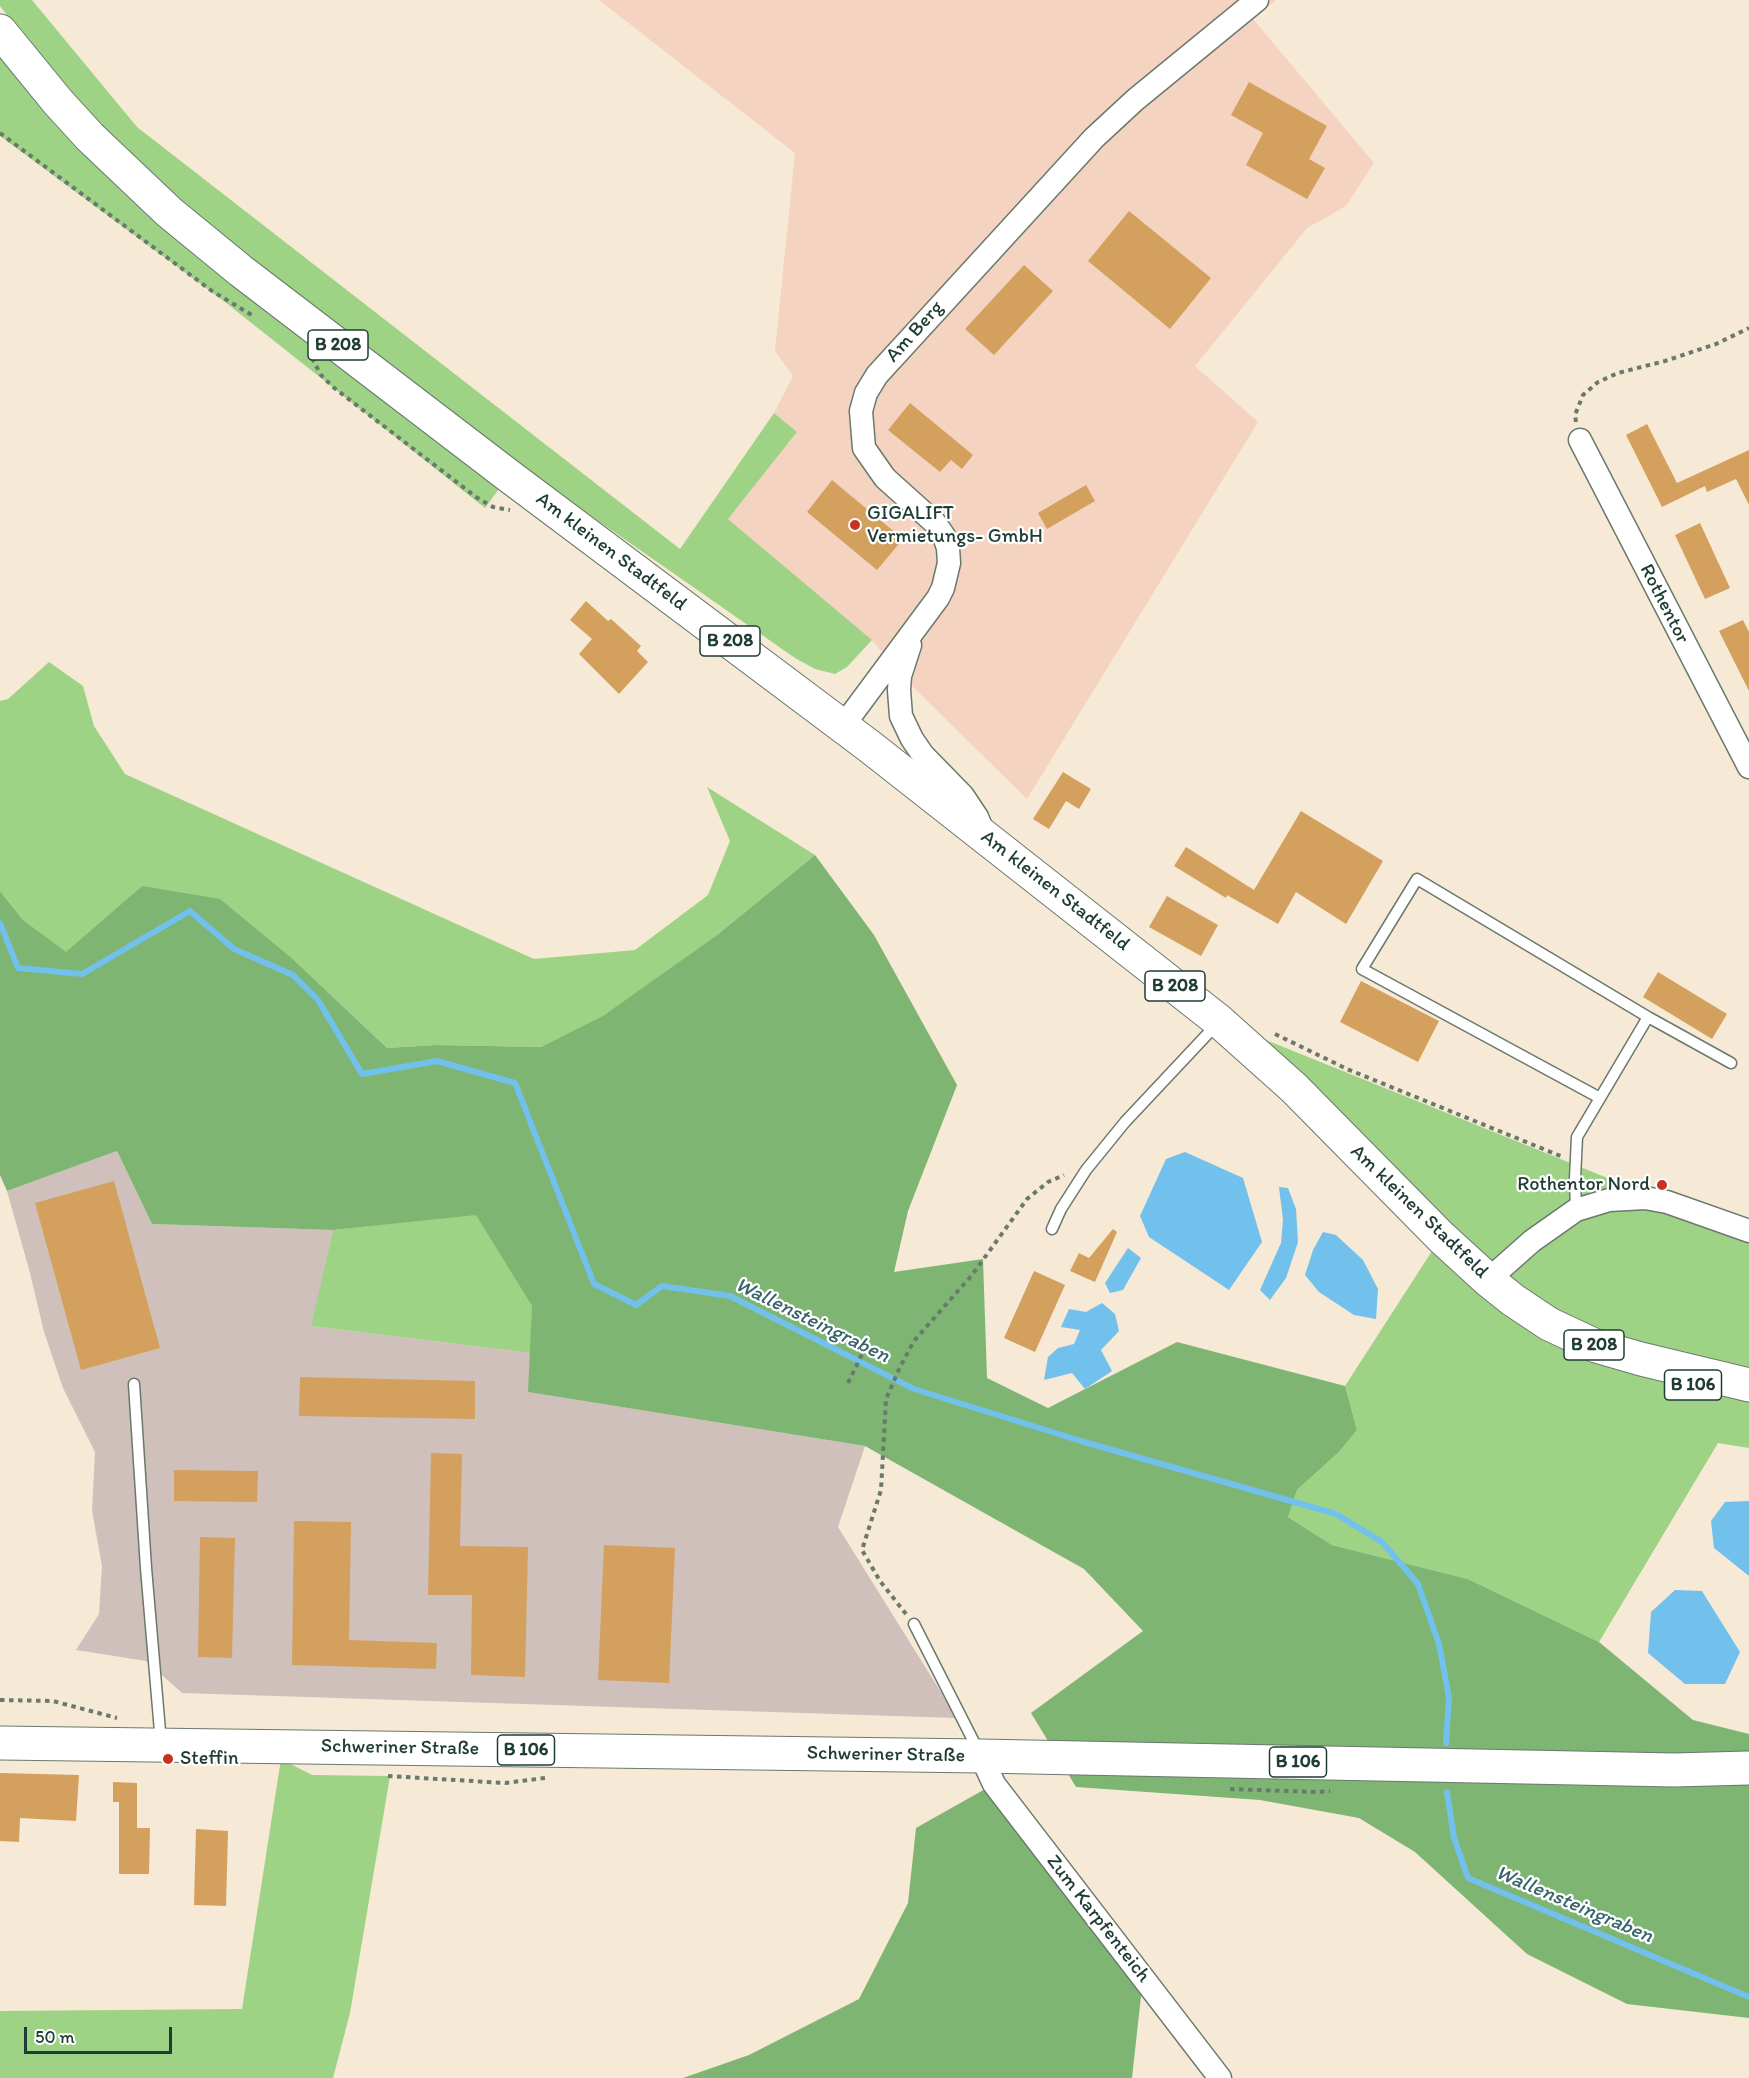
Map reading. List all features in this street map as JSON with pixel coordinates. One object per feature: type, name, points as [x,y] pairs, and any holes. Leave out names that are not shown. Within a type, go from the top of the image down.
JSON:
[{"type":"main road","name":"Am kleinen Stadtfeld","points":[[0,31],[74,120],[147,193],[240,271],[843,726],[1219,1021],[1294,1088],[1441,1237],[1488,1280],[1549,1324],[1596,1346],[1641,1359]]},
{"type":"main road","name":"B 208","points":[[1641,1359],[1749,1385]]},
{"type":"main road","name":"B 106","points":[[1641,1359],[1649,1369],[1667,1379],[1711,1389],[1749,1405]]},
{"type":"main road","name":"Schweriner Straße","points":[[0,1743],[1053,1757],[1674,1770]]},
{"type":"main road","name":"B 106","points":[[1674,1770],[1698,1758],[1749,1749]]},
{"type":"main road","name":"B 106","points":[[1674,1770],[1749,1768]]},
{"type":"street","name":"Am Berg","points":[[843,726],[915,630],[943,588],[949,563],[944,536],[935,523],[885,478],[864,448],[861,411],[866,393],[877,375],[1094,138],[1135,100],[1257,0]]},
{"type":"street","name":"Rothentor","points":[[1580,440],[1749,767]]},
{"type":"street","points":[[915,630],[900,676],[901,716],[923,755],[963,796],[986,836]]},
{"type":"street","points":[[1488,1280],[1532,1241],[1576,1210],[1609,1200],[1645,1198],[1666,1202],[1749,1231]]},
{"type":"street","name":"Zum Karpfenteich","points":[[981,1756],[994,1784],[1221,2078]]},
{"type":"lane","points":[[1600,1098],[1362,969],[1417,879],[1648,1017],[1731,1063]]},
{"type":"lane","points":[[1576,1210],[1577,1137],[1648,1017]]},
{"type":"lane","points":[[1052,1229],[1061,1209],[1086,1170],[1125,1122],[1219,1021]]},
{"type":"lane","points":[[134,1384],[161,1744]]},
{"type":"lane","points":[[914,1624],[981,1756]]},
{"type":"path","points":[[1580,440],[1575,415],[1583,395],[1598,382],[1618,373],[1665,361],[1716,344],[1749,328]]},
{"type":"path","points":[[914,1624],[880,1581],[862,1550],[881,1490],[886,1399],[915,1341],[972,1275],[1027,1199],[1048,1182],[1086,1170]]},
{"type":"path","points":[[848,1383],[864,1350]]},
{"type":"shaded area","points":[[599,0],[1276,0],[1253,19],[1374,163],[1346,206],[1307,228],[1195,366],[1258,422],[1027,799],[912,686],[872,640],[728,519],[797,432],[774,413],[793,376],[775,351],[795,153]]},
{"type":"shaded area","points":[[117,1151],[152,1224],[333,1230],[312,1326],[531,1353],[529,1392],[865,1446],[838,1527],[957,1718],[182,1693],[146,1661],[76,1650],[99,1614],[102,1566],[92,1511],[95,1452],[63,1388],[44,1332],[7,1191]]},
{"type":"green space","points":[[0,0],[32,0],[137,127],[680,549],[774,413],[797,432],[728,519],[872,640],[847,667],[835,674],[815,669],[795,658],[564,497],[238,251],[129,155],[44,63],[0,6]]},
{"type":"green space","points":[[0,43],[504,482],[485,508],[225,302],[0,136]]},
{"type":"green space","points":[[49,662],[83,686],[94,726],[125,774],[534,959],[635,950],[708,895],[730,841],[707,787],[815,855],[717,935],[603,1017],[541,1047],[436,1045],[387,1048],[295,961],[142,886],[66,953],[23,920],[0,891],[0,701],[8,699]]},
{"type":"green space","points":[[815,855],[874,935],[957,1085],[908,1211],[894,1272],[983,1259],[987,1378],[1048,1408],[1177,1342],[1345,1386],[1357,1430],[1339,1452],[1297,1490],[1288,1517],[1332,1545],[1468,1579],[1599,1642],[1693,1720],[1749,1734],[1749,2018],[1627,2004],[1527,1954],[1415,1852],[1359,1818],[1260,1800],[1076,1787],[1031,1713],[1143,1631],[1084,1569],[865,1446],[528,1392],[532,1306],[476,1215],[333,1230],[152,1224],[117,1151],[7,1191],[0,1175],[0,891],[23,920],[66,952],[142,886],[220,899],[295,961],[387,1048],[436,1045],[541,1047],[603,1016],[717,935]]},
{"type":"green space","points":[[1219,1021],[1667,1202],[1749,1231],[1749,1448],[1718,1443],[1599,1642],[1468,1579],[1332,1545],[1288,1517],[1297,1490],[1339,1452],[1357,1430],[1345,1386],[1441,1237]]},
{"type":"green space","points":[[477,1214],[532,1306],[531,1353],[311,1326],[333,1230]]},
{"type":"green space","points":[[281,1759],[312,1775],[390,1776],[350,2013],[333,2078],[0,2078],[0,2011],[242,2009]]},
{"type":"green space","points":[[994,1784],[1143,1978],[1132,2078],[683,2078],[749,2055],[859,1999],[908,1903],[916,1828]]},
{"type":"water","points":[[1185,1152],[1243,1178],[1262,1242],[1229,1290],[1149,1237],[1140,1216],[1166,1159]]},
{"type":"water","points":[[1279,1187],[1288,1188],[1296,1209],[1298,1242],[1286,1278],[1270,1300],[1260,1290],[1281,1243],[1283,1220]]},
{"type":"water","points":[[1323,1232],[1336,1235],[1363,1260],[1378,1289],[1376,1319],[1354,1315],[1319,1292],[1305,1275],[1313,1250]]},
{"type":"water","points":[[1128,1248],[1141,1258],[1123,1290],[1110,1293],[1105,1283]]},
{"type":"water","points":[[1102,1303],[1115,1314],[1119,1331],[1101,1350],[1112,1371],[1085,1389],[1072,1373],[1044,1380],[1048,1357],[1058,1348],[1074,1344],[1080,1330],[1061,1327],[1069,1309],[1086,1312]]},
{"type":"water","points":[[1749,1501],[1749,1576],[1714,1548],[1711,1521],[1725,1502]]},
{"type":"water","points":[[1675,1590],[1702,1591],[1740,1652],[1725,1684],[1685,1684],[1648,1653],[1651,1612]]},
{"type":"building","points":[[1249,82],[1327,126],[1309,159],[1325,168],[1307,199],[1246,165],[1263,133],[1231,115]]},
{"type":"building","points":[[1129,211],[1211,278],[1170,329],[1088,261]]},
{"type":"building","points":[[1024,265],[1053,291],[994,355],[965,329]]},
{"type":"building","points":[[910,403],[973,455],[962,469],[951,460],[940,472],[888,430]]},
{"type":"building","points":[[1647,424],[1677,483],[1749,450],[1749,505],[1736,479],[1707,492],[1705,486],[1662,507],[1626,435]]},
{"type":"building","name":"GIGALIFT Vermietungs- GmbH","points":[[832,480],[903,539],[877,570],[807,512]]},
{"type":"building","points":[[1086,485],[1095,501],[1047,529],[1038,513]]},
{"type":"building","points":[[1700,523],[1730,588],[1705,599],[1675,535]]},
{"type":"building","points":[[586,601],[608,621],[611,619],[641,646],[637,651],[648,662],[619,694],[579,654],[592,639],[570,620]]},
{"type":"building","points":[[1743,620],[1749,632],[1749,691],[1719,631]]},
{"type":"building","points":[[1063,772],[1091,789],[1079,809],[1066,801],[1049,829],[1033,819]]},
{"type":"building","points":[[1301,811],[1383,861],[1346,924],[1296,892],[1278,924],[1227,895],[1226,898],[1174,866],[1186,847],[1254,890]]},
{"type":"building","points":[[1167,896],[1218,925],[1201,956],[1149,927]]},
{"type":"building","points":[[1658,972],[1727,1014],[1712,1039],[1643,997]]},
{"type":"building","points":[[1361,981],[1439,1021],[1418,1062],[1340,1022]]},
{"type":"building","points":[[114,1181],[160,1348],[81,1370],[35,1203]]},
{"type":"building","points":[[1113,1229],[1117,1232],[1095,1282],[1070,1271],[1079,1253],[1089,1258]]},
{"type":"building","points":[[1034,1271],[1065,1285],[1035,1352],[1004,1338]]},
{"type":"building","points":[[300,1377],[475,1381],[475,1419],[299,1416]]},
{"type":"building","points":[[431,1453],[462,1454],[460,1546],[528,1547],[525,1677],[471,1675],[472,1595],[428,1595]]},
{"type":"building","points":[[174,1470],[258,1471],[257,1502],[174,1501]]},
{"type":"building","points":[[294,1521],[351,1522],[349,1640],[437,1643],[436,1669],[292,1665]]},
{"type":"building","points":[[200,1537],[235,1538],[232,1658],[198,1657]]},
{"type":"building","points":[[604,1545],[675,1548],[669,1683],[598,1680]]},
{"type":"building","points":[[0,1773],[79,1775],[76,1821],[20,1818],[19,1842],[0,1841]]},
{"type":"building","points":[[113,1782],[137,1783],[137,1828],[150,1828],[149,1874],[119,1874],[119,1802],[113,1802]]},
{"type":"building","points":[[196,1829],[228,1831],[226,1906],[194,1905]]},
{"type":"waterway","name":"Wallensteingraben","points":[[0,923],[18,968],[82,974],[190,911],[234,949],[293,975],[318,1000],[362,1074],[437,1061],[515,1083],[594,1284],[636,1305],[662,1286],[730,1296],[914,1389],[1081,1441],[1336,1514],[1382,1542],[1418,1584],[1439,1644],[1449,1698],[1446,1743]]},
{"type":"waterway","name":"Wallensteingraben","points":[[1447,1792],[1454,1838],[1468,1878],[1749,1997]]},
{"type":"place","name":"GIGALIFT Vermietungs- GmbH","points":[[855,525]]},
{"type":"place","name":"Rothentor Nord","points":[[1662,1185]]},
{"type":"place","name":"Steffin","points":[[168,1759]]}]
